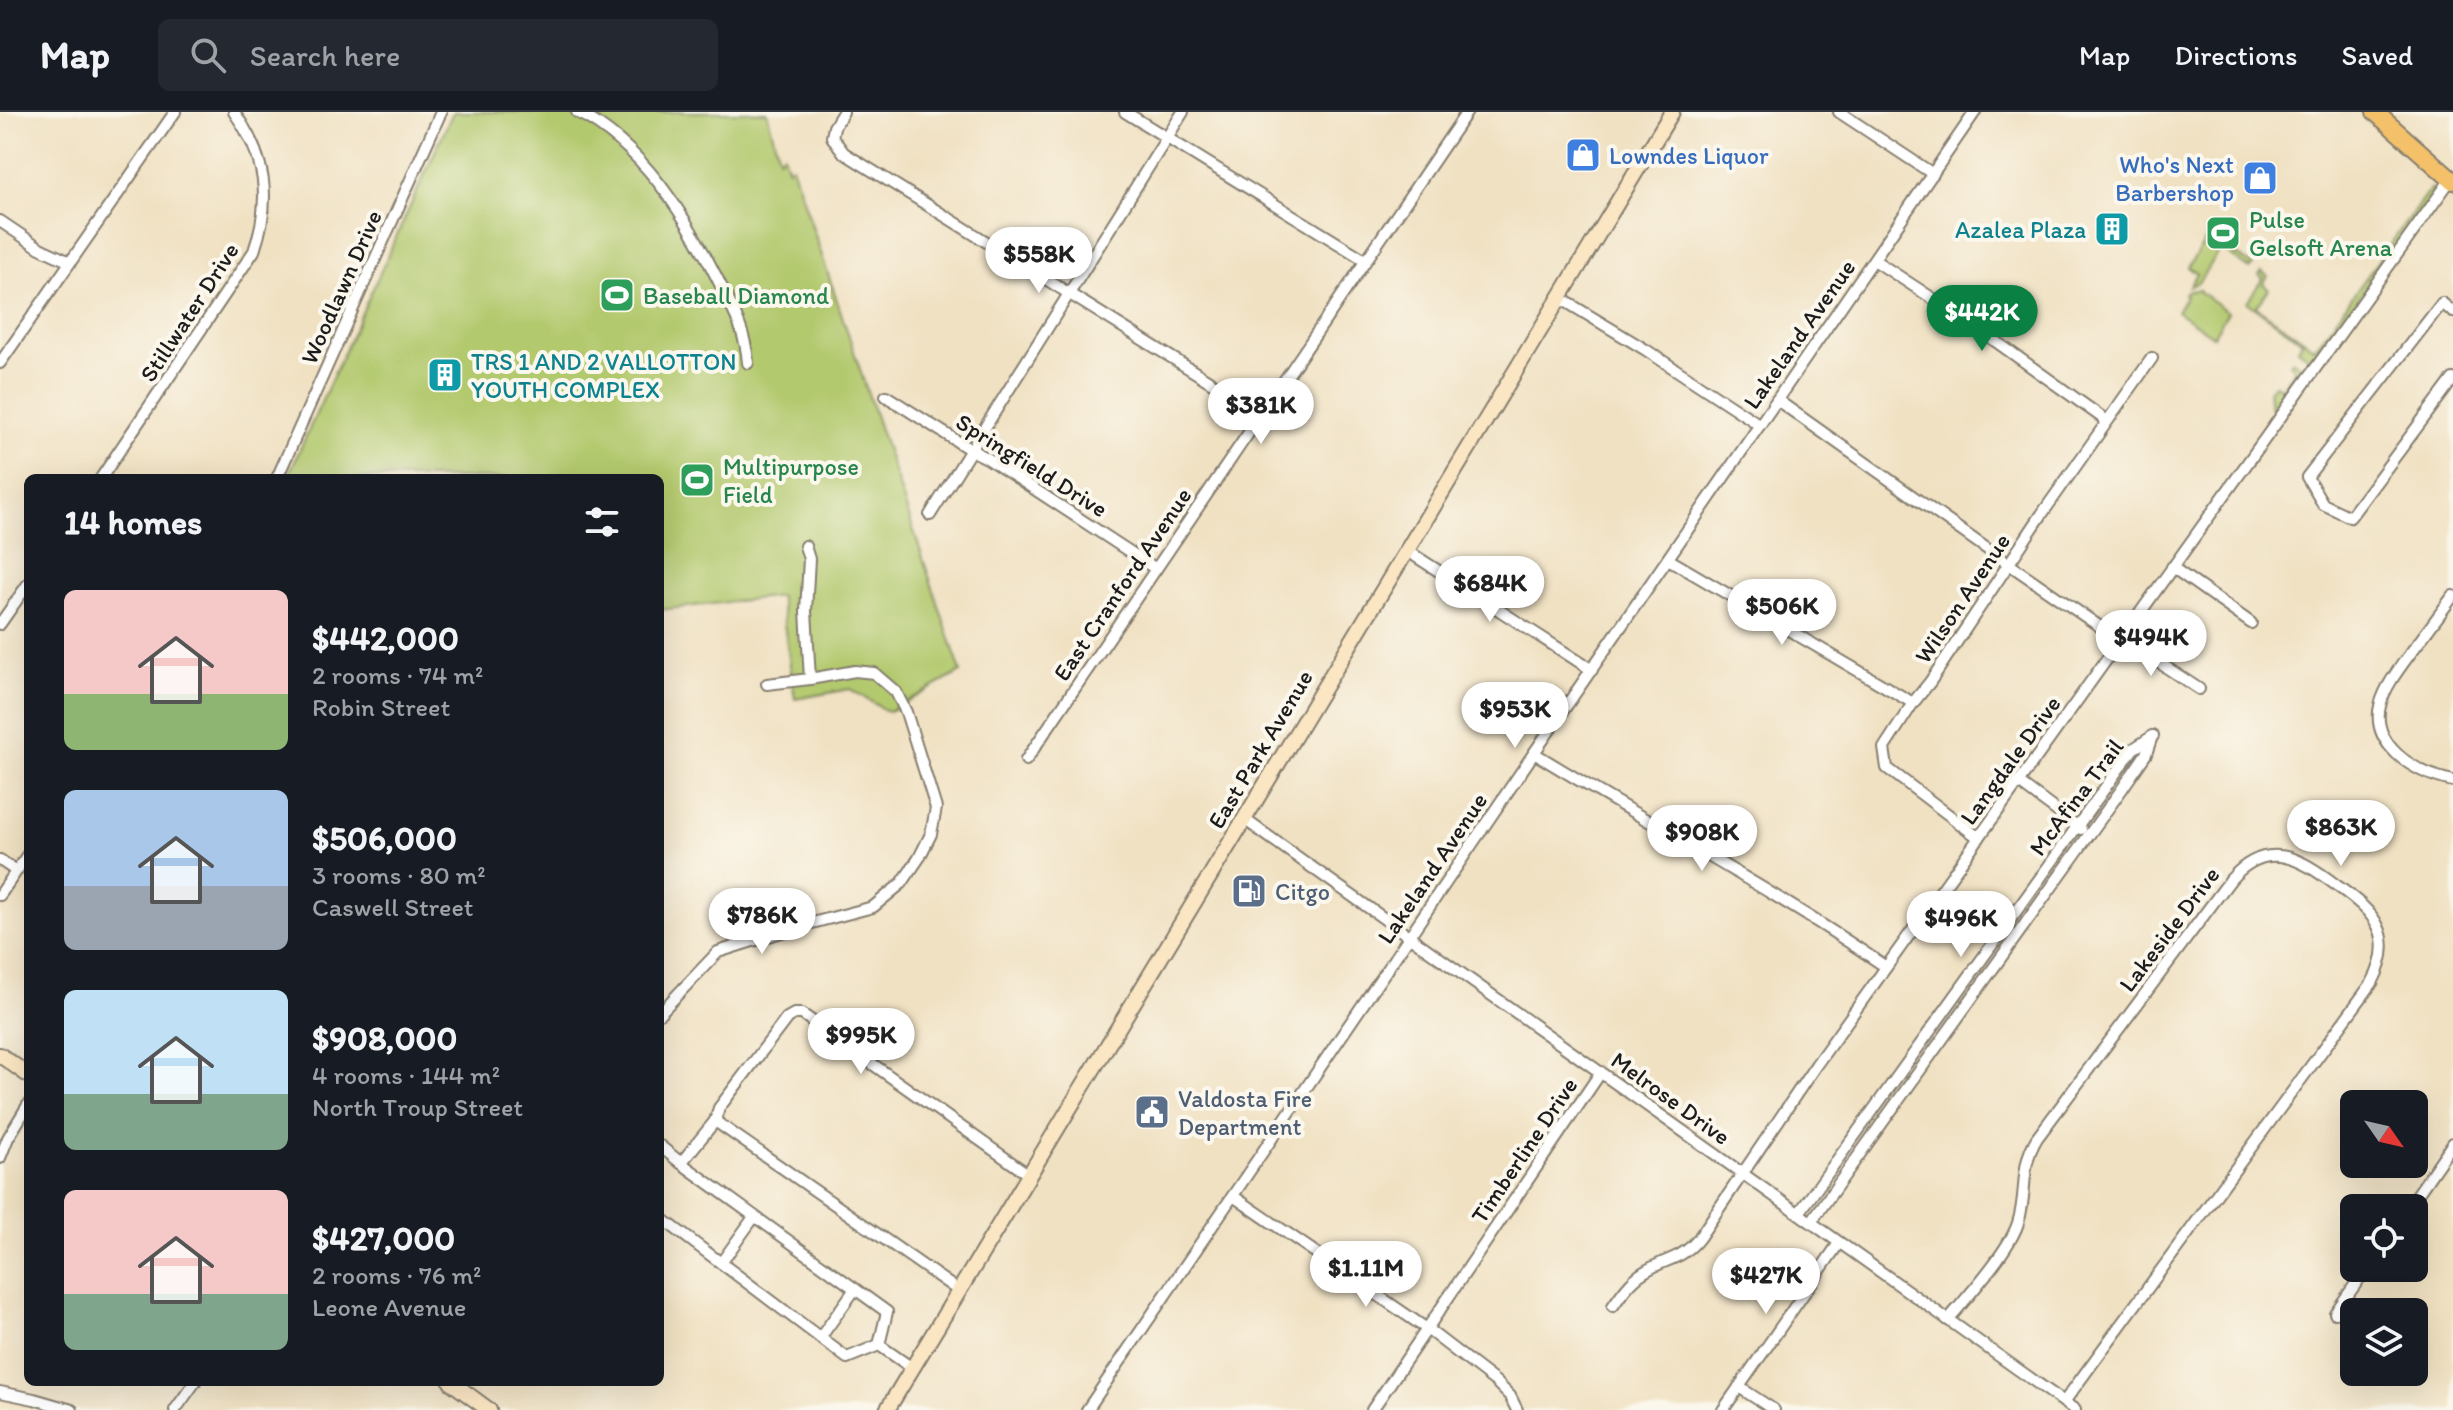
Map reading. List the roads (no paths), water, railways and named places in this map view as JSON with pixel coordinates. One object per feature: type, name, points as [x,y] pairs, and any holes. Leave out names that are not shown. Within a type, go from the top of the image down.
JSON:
[{"type":"main road","name":"East Park Avenue","points":[[887,1410],[1672,112]]},
{"type":"main road","points":[[2375,112],[2452,180]]},
{"type":"main road","points":[[2396,112],[2407,141]]},
{"type":"main road","points":[[0,1055],[24,1072]]},
{"type":"main road","points":[[456,1386],[489,1410]]},
{"type":"street","points":[[0,363],[175,112]]},
{"type":"street","name":"Stillwater Drive","points":[[104,474],[254,251],[263,219],[264,184],[256,150],[234,112]]},
{"type":"street","name":"Woodlawn Drive","points":[[279,474],[441,112]]},
{"type":"street","points":[[577,112],[592,119],[615,138],[644,165],[669,195],[700,245],[737,317],[747,348],[748,363]]},
{"type":"street","points":[[843,112],[832,137],[838,148],[1262,414]]},
{"type":"street","points":[[1125,112],[1365,260]]},
{"type":"street","points":[[930,515],[1183,112]]},
{"type":"street","name":"East Cranford Avenue","points":[[1026,760],[1467,112]]},
{"type":"street","points":[[1839,112],[1933,174]]},
{"type":"street","name":"Lakeland Avenue","points":[[1087,1410],[1975,112]]},
{"type":"street","name":"Langdale Drive","points":[[1613,1306],[1640,1275],[1675,1259],[1693,1246],[1744,1174],[1775,1123],[1886,967],[2452,180]]},
{"type":"street","points":[[0,221],[40,248],[70,262]]},
{"type":"street","points":[[1874,260],[1970,323],[2107,421]]},
{"type":"street","points":[[1560,298],[1760,425]]},
{"type":"street","points":[[2453,312],[2442,303],[2307,477],[2323,504],[2350,517],[2453,379]]},
{"type":"street","name":"Wilson Avenue","points":[[1979,838],[1887,768],[1884,748],[2152,358]]},
{"type":"street","name":"Springfield Drive","points":[[886,396],[1156,569]]},
{"type":"street","points":[[1777,400],[2099,626],[2199,689]]},
{"type":"street","points":[[805,546],[809,559],[806,611],[810,679]]},
{"type":"street","points":[[1406,550],[1592,670]]},
{"type":"street","points":[[1668,559],[1913,703]]},
{"type":"street","points":[[2172,567],[2251,623]]},
{"type":"street","points":[[0,624],[24,590]]},
{"type":"street","points":[[2453,596],[2389,682],[2379,709],[2385,740],[2400,757],[2407,763],[2453,781]]},
{"type":"street","points":[[664,1009],[718,952],[873,907],[902,883],[931,834],[936,808],[906,712],[896,692],[874,673],[855,671],[767,684]]},
{"type":"street","name":"McAfina Trail","points":[[1799,1213],[2133,749],[2153,736],[2146,754],[2122,789],[1811,1222]]},
{"type":"street","points":[[1534,753],[1746,878],[1886,967]]},
{"type":"street","points":[[2110,781],[2122,789]]},
{"type":"street","points":[[2019,783],[2089,835]]},
{"type":"street","name":"Melrose Drive","points":[[1244,819],[2075,1410]]},
{"type":"street","name":"Lakeside Drive","points":[[1948,1320],[2013,1235],[2022,1210],[2026,1159],[2037,1138],[2231,879],[2256,860],[2278,856],[2303,861],[2314,868],[2353,897],[2371,915],[2381,935],[2383,952],[2380,967],[2372,983],[2064,1402]]},
{"type":"street","points":[[0,860],[16,871]]},
{"type":"street","points":[[0,895],[24,860]]},
{"type":"street","points":[[2051,863],[2062,872]]},
{"type":"street","points":[[1982,959],[1993,968]]},
{"type":"street","points":[[1947,1007],[1959,1017]]},
{"type":"street","points":[[681,1163],[715,1121],[719,1108],[787,1018],[802,1014],[1029,1175]]},
{"type":"street","points":[[1912,1057],[1924,1065]]},
{"type":"street","name":"Timberline Drive","points":[[1372,1410],[1601,1072]]},
{"type":"street","points":[[1877,1105],[1889,1113]]},
{"type":"street","points":[[0,1158],[24,1112]]},
{"type":"street","points":[[715,1121],[959,1291]]},
{"type":"street","points":[[2418,1194],[2453,1143]]},
{"type":"street","points":[[664,1149],[887,1312],[879,1345]]},
{"type":"street","points":[[1842,1153],[1854,1162]]},
{"type":"street","points":[[1233,1196],[1427,1329],[1505,1389],[1517,1410]]},
{"type":"street","points":[[721,1263],[754,1217]]},
{"type":"street","points":[[664,1220],[847,1358],[879,1345]]},
{"type":"street","points":[[1723,1410],[1839,1243]]},
{"type":"street","points":[[2335,1313],[2357,1282]]},
{"type":"street","points":[[820,1338],[855,1289]]},
{"type":"street","points":[[879,1345],[912,1368]]},
{"type":"street","points":[[175,1410],[192,1386]]},
{"type":"street","points":[[1739,1387],[1774,1410]]},
{"type":"street","points":[[0,1392],[72,1410]]},
{"type":"place","name":"Lowndes Liquor","points":[[1583,155]]},
{"type":"place","name":"Who's Next Barbershop","points":[[2260,178]]},
{"type":"place","name":"Azalea Plaza","points":[[2112,229]]},
{"type":"place","name":"Pulse Gelsoft Arena","points":[[2223,233]]},
{"type":"place","name":"Baseball Diamond","points":[[617,295]]},
{"type":"place","name":"TRS 1 AND 2 VALLOTTON YOUTH COMPLEX","points":[[445,375]]},
{"type":"place","name":"Multipurpose Field","points":[[697,480]]},
{"type":"place","name":"Citgo","points":[[1249,891]]},
{"type":"place","name":"Valdosta Fire Department","points":[[1152,1112]]}]
